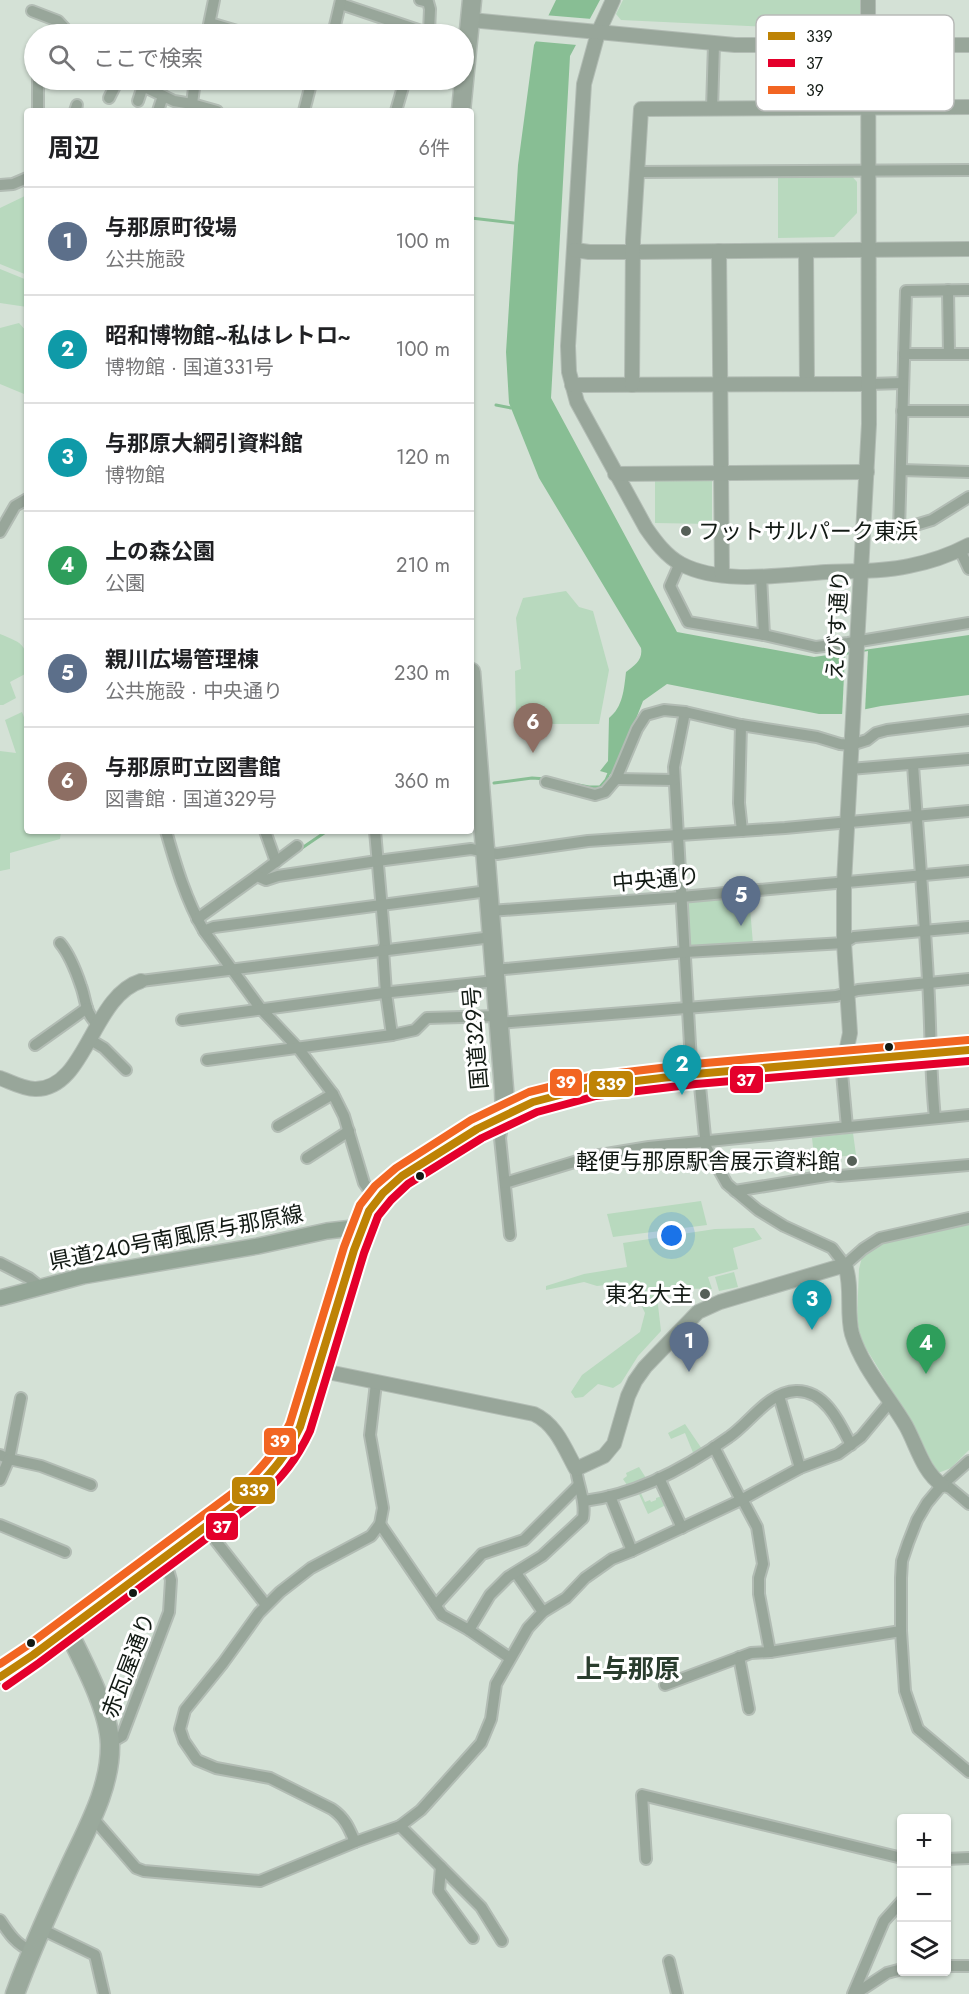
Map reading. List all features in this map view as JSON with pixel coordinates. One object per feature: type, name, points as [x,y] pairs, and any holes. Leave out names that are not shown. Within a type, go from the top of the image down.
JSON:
[{"type":"highway","points":[[469,24],[472,0]]},
{"type":"highway","points":[[460,108],[462,90]]},
{"type":"highway","name":"国道329号","points":[[0,1677],[252,1492],[278,1466],[300,1427],[362,1227],[376,1200],[402,1176],[473,1131],[505,1115],[474,711]]},
{"type":"highway","points":[[505,1115],[533,1102],[579,1089],[625,1082],[969,1050]]},
{"type":"main road","name":"県道240号南風原与那原線","points":[[0,1298],[39,1286],[133,1266],[258,1246],[327,1231],[362,1227]]},
{"type":"main road","points":[[15,1994],[31,1950],[92,1817],[107,1772],[110,1743],[108,1729],[93,1684],[67,1629]]},
{"type":"street","points":[[209,24],[214,0]]},
{"type":"street","points":[[420,0],[428,2],[430,9],[426,24]]},
{"type":"street","points":[[614,0],[591,32],[584,84],[568,346],[569,372],[584,416],[654,540],[680,563],[706,573],[722,575],[761,576],[906,567],[964,548],[969,569]]},
{"type":"street","points":[[336,24],[341,2],[399,24]]},
{"type":"street","points":[[32,11],[61,24]]},
{"type":"street","points":[[474,31],[527,27],[714,44],[756,45]]},
{"type":"street","points":[[712,109],[714,44]]},
{"type":"street","points":[[38,90],[38,108]]},
{"type":"street","points":[[109,98],[113,90]]},
{"type":"street","points":[[138,101],[141,90]]},
{"type":"street","points":[[150,90],[174,101],[206,108]]},
{"type":"street","points":[[192,104],[194,90]]},
{"type":"street","points":[[305,108],[309,90]]},
{"type":"street","points":[[397,108],[402,90]]},
{"type":"street","points":[[159,108],[163,96]]},
{"type":"street","points":[[954,107],[969,107]]},
{"type":"street","points":[[632,385],[633,252],[641,109],[756,109]]},
{"type":"street","name":"えびす通り","points":[[844,1062],[850,1034],[844,943],[844,883],[867,472],[868,111]]},
{"type":"street","points":[[637,172],[969,170]]},
{"type":"street","points":[[0,185],[14,184],[24,179]]},
{"type":"street","points":[[575,250],[633,252],[969,249]]},
{"type":"street","points":[[719,251],[722,575]]},
{"type":"street","points":[[806,251],[807,384]]},
{"type":"street","points":[[948,290],[949,354]]},
{"type":"street","points":[[969,290],[906,291],[899,530],[932,520],[969,497]]},
{"type":"street","points":[[904,354],[969,354]]},
{"type":"street","points":[[572,385],[903,383]]},
{"type":"street","points":[[902,411],[969,411]]},
{"type":"street","points":[[901,470],[969,472]]},
{"type":"street","points":[[615,474],[867,472]]},
{"type":"street","points":[[0,532],[15,506],[24,501]]},
{"type":"street","points":[[680,563],[670,586],[688,622],[764,635],[816,647],[856,647],[969,623]]},
{"type":"street","points":[[761,576],[764,635]]},
{"type":"street","points":[[546,782],[595,795],[605,792],[616,780],[637,729],[646,715],[664,710],[817,737],[840,744],[852,739],[867,740],[876,733],[887,730],[969,720]]},
{"type":"street","points":[[685,712],[674,767],[676,835],[691,1062],[700,1086],[706,1147],[727,1184],[735,1191],[758,1210],[784,1226],[832,1248],[845,1265],[849,1281],[851,1332],[860,1353],[907,1428],[929,1472],[935,1480],[950,1488],[969,1504]]},
{"type":"street","points":[[741,725],[739,793],[742,831]]},
{"type":"street","points":[[850,769],[969,759]]},
{"type":"street","points":[[913,765],[935,1118]]},
{"type":"street","points":[[616,780],[674,780]]},
{"type":"street","points":[[257,876],[266,880],[278,876],[377,861],[471,849],[497,854],[588,841],[742,831],[969,811]]},
{"type":"street","points":[[167,834],[179,876],[197,920],[261,1009],[298,1048],[333,1094],[349,1131],[364,1183],[376,1200]]},
{"type":"street","points":[[265,834],[276,862]]},
{"type":"street","points":[[375,834],[385,944],[383,949],[386,993],[392,1035]]},
{"type":"street","points":[[197,920],[297,846]]},
{"type":"street","name":"中央通り","points":[[490,912],[969,871]]},
{"type":"street","points":[[204,931],[214,927],[488,891]]},
{"type":"street","points":[[182,1020],[685,952],[844,943],[854,938],[969,927]]},
{"type":"street","points":[[0,1078],[32,1089],[48,1087],[68,1072],[117,994],[125,987],[141,981],[492,937]]},
{"type":"street","points":[[60,943],[66,950],[82,987],[92,1020],[98,1024]]},
{"type":"street","points":[[207,1060],[392,1035],[415,1030],[427,1018],[498,1019],[687,1007],[847,994],[858,990],[969,979]]},
{"type":"street","points":[[35,1046],[87,1008]]},
{"type":"street","points":[[89,1039],[104,1048],[126,1070]]},
{"type":"street","points":[[844,1062],[842,1073],[848,1127]]},
{"type":"street","points":[[278,1126],[333,1094]]},
{"type":"street","points":[[505,1115],[500,1138],[510,1235]]},
{"type":"street","points":[[505,1183],[609,1153],[706,1140],[969,1116]]},
{"type":"street","points":[[307,1158],[349,1131]]},
{"type":"street","points":[[735,1191],[832,1175],[969,1165]]},
{"type":"street","points":[[576,1469],[604,1456],[614,1443],[628,1396],[635,1381],[645,1367],[698,1312],[720,1302],[845,1265],[880,1238],[969,1218]]},
{"type":"street","points":[[0,1263],[29,1278],[39,1286]]},
{"type":"street","points":[[318,1370],[534,1414],[548,1423],[576,1469],[578,1486],[584,1501],[583,1518],[542,1556],[508,1577],[490,1595],[469,1630]]},
{"type":"street","points":[[355,1842],[347,1823],[332,1809],[270,1778],[216,1768],[197,1760],[190,1753],[180,1729],[184,1710],[223,1663],[266,1605],[311,1568],[371,1536],[380,1524],[383,1508],[369,1435],[376,1383]]},
{"type":"street","points":[[584,1501],[610,1496],[682,1467],[732,1436],[771,1400],[788,1392],[798,1391],[819,1397],[836,1417],[851,1445]]},
{"type":"street","points":[[779,1396],[800,1468]]},
{"type":"street","points":[[0,1480],[4,1457],[21,1398]]},
{"type":"street","points":[[92,1817],[136,1868],[144,1871],[247,1881],[268,1879],[355,1842],[400,1826],[421,1810],[481,1743],[491,1719],[496,1684],[528,1628],[543,1612],[566,1598],[600,1566],[742,1499],[800,1468],[829,1458],[851,1445],[890,1402]]},
{"type":"street","points":[[714,1446],[757,1527],[763,1564],[759,1578],[759,1594],[770,1652]]},
{"type":"street","points":[[4,1457],[41,1466],[91,1485]]},
{"type":"street","points":[[969,1461],[942,1485],[922,1511],[908,1543],[901,1578],[901,1631],[905,1691],[918,1729],[969,1772]]},
{"type":"street","points":[[659,1478],[682,1528]]},
{"type":"street","points":[[436,1605],[482,1554],[524,1540],[578,1486]]},
{"type":"street","points":[[610,1496],[632,1551]]},
{"type":"street","points":[[380,1524],[442,1615],[510,1658]]},
{"type":"street","points":[[0,1525],[65,1552]]},
{"type":"street","points":[[205,1527],[266,1605]]},
{"type":"street","name":"赤瓦屋通り","points":[[110,1743],[122,1736],[170,1612],[171,1580],[160,1561]]},
{"type":"street","points":[[516,1574],[543,1612]]},
{"type":"street","points":[[665,1685],[751,1653],[901,1631]]},
{"type":"street","points":[[739,1657],[749,1709]]},
{"type":"street","points":[[646,1859],[642,1795],[897,1857]]},
{"type":"street","points":[[400,1826],[482,1907],[502,1941]]},
{"type":"street","points":[[951,1859],[969,1858]]},
{"type":"street","points":[[441,1867],[439,1891],[473,1938]]},
{"type":"street","points":[[854,1994],[884,1921],[897,1907]]},
{"type":"street","points":[[0,1920],[11,1936],[25,1948],[31,1950]]},
{"type":"street","points":[[41,1929],[95,1954],[104,1994]]},
{"type":"street","points":[[669,1961],[676,1994]]},
{"type":"street","points":[[951,1966],[969,1966]]},
{"type":"street","points":[[854,1994],[887,1973],[897,1970]]},
{"type":"shaded area","points":[[556,0],[600,0],[570,56],[551,398],[677,632],[814,657],[969,635],[969,695],[881,706],[842,714],[819,714],[667,684],[643,701],[614,775],[600,771],[608,761],[609,718],[620,703],[626,672],[640,659],[641,648],[539,478],[509,403],[506,352],[518,165],[534,45]]},
{"type":"shaded area","points":[[623,0],[860,0],[860,15],[756,15],[756,26],[621,20],[616,14]]},
{"type":"shaded area","points":[[850,174],[857,182],[857,213],[834,237],[778,238],[778,176]]},
{"type":"shaded area","points":[[24,196],[24,274],[0,264],[0,208]]},
{"type":"shaded area","points":[[0,269],[24,279],[24,307],[0,303]]},
{"type":"shaded area","points":[[19,323],[24,329],[24,394],[0,384],[0,328]]},
{"type":"shaded area","points":[[655,479],[712,479],[712,524],[655,523]]},
{"type":"shaded area","points":[[566,591],[579,607],[593,611],[609,670],[599,724],[531,724],[516,717],[515,671],[521,669],[516,618],[523,598]]},
{"type":"shaded area","points":[[0,634],[15,640],[23,647],[24,675],[10,682],[16,698],[0,705]]},
{"type":"shaded area","points":[[22,712],[24,717],[24,834],[61,834],[60,839],[10,853],[10,869],[0,871],[0,751],[16,753],[5,720]]},
{"type":"shaded area","points":[[749,896],[753,944],[694,948],[688,945],[686,902]]},
{"type":"shaded area","points":[[853,1133],[856,1155],[835,1157],[836,1171],[816,1173],[812,1138]]},
{"type":"shaded area","points":[[701,1201],[707,1225],[613,1237],[607,1214]]},
{"type":"shaded area","points":[[969,1223],[969,1450],[951,1468],[938,1473],[861,1340],[857,1320],[859,1269],[863,1253],[882,1242]]},
{"type":"shaded area","points":[[754,1228],[762,1239],[733,1248],[738,1269],[708,1277],[712,1289],[656,1288],[661,1331],[638,1356],[621,1383],[613,1388],[598,1384],[583,1397],[575,1398],[571,1392],[582,1375],[640,1332],[645,1313],[636,1294],[622,1283],[597,1286],[584,1282],[546,1290],[546,1286],[584,1274],[627,1267],[623,1243],[715,1229]]},
{"type":"shaded area","points":[[734,1272],[738,1287],[719,1291],[715,1277]]},
{"type":"shaded area","points":[[685,1424],[702,1449],[694,1455],[685,1433],[671,1439],[668,1433]]},
{"type":"shaded area","points":[[639,1467],[646,1478],[629,1488],[623,1479],[627,1476],[626,1473]]},
{"type":"shaded area","points":[[640,1491],[645,1502],[650,1500],[651,1502],[665,1495],[668,1504],[648,1514],[638,1492]]},
{"type":"pier","points":[[544,15],[592,19],[577,45],[532,41]]},
{"type":"pier","points":[[868,651],[865,712],[842,717],[845,655]]},
{"type":"waterway","points":[[474,218],[514,223]]},
{"type":"waterway","points":[[496,405],[511,408]]},
{"type":"waterway","points":[[573,784],[600,787],[609,773]]},
{"type":"waterway","points":[[494,783],[532,778],[546,779]]},
{"type":"waterway","points":[[299,850],[323,834]]},
{"type":"transit line","name":"39","points":[[0,1664],[245,1484],[270,1456],[290,1423],[344,1247],[360,1205],[375,1186],[396,1168],[471,1120],[529,1092],[593,1076],[694,1064],[968,1040]]},
{"type":"transit line","name":"339","points":[[0,1677],[252,1492],[273,1469],[290,1446],[300,1427],[354,1250],[369,1211],[383,1193],[402,1176],[477,1129],[533,1102],[594,1086],[695,1074],[969,1050]]},
{"type":"transit line","name":"37","points":[[6,1686],[258,1500],[288,1468],[310,1431],[364,1253],[378,1216],[408,1184],[482,1138],[537,1112],[596,1096],[696,1084],[969,1061]]},
{"type":"place","name":"フットサルパーク東浜","points":[[686,531]]},
{"type":"place","name":"与那原町立図書館","points":[[533,753]]},
{"type":"place","name":"親川広場管理棟","points":[[741,926]]},
{"type":"place","name":"昭和博物館~私はレトロ~","points":[[682,1095]]},
{"type":"place","name":"軽便与那原駅舎展示資料館","points":[[852,1161]]},
{"type":"place","name":"東名大主","points":[[705,1294]]},
{"type":"place","name":"与那原大綱引資料館","points":[[812,1330]]},
{"type":"place","name":"与那原町役場","points":[[689,1372]]},
{"type":"place","name":"上の森公園","points":[[926,1374]]},
{"type":"district","name":"上与那原","points":[[628,1669]]}]
